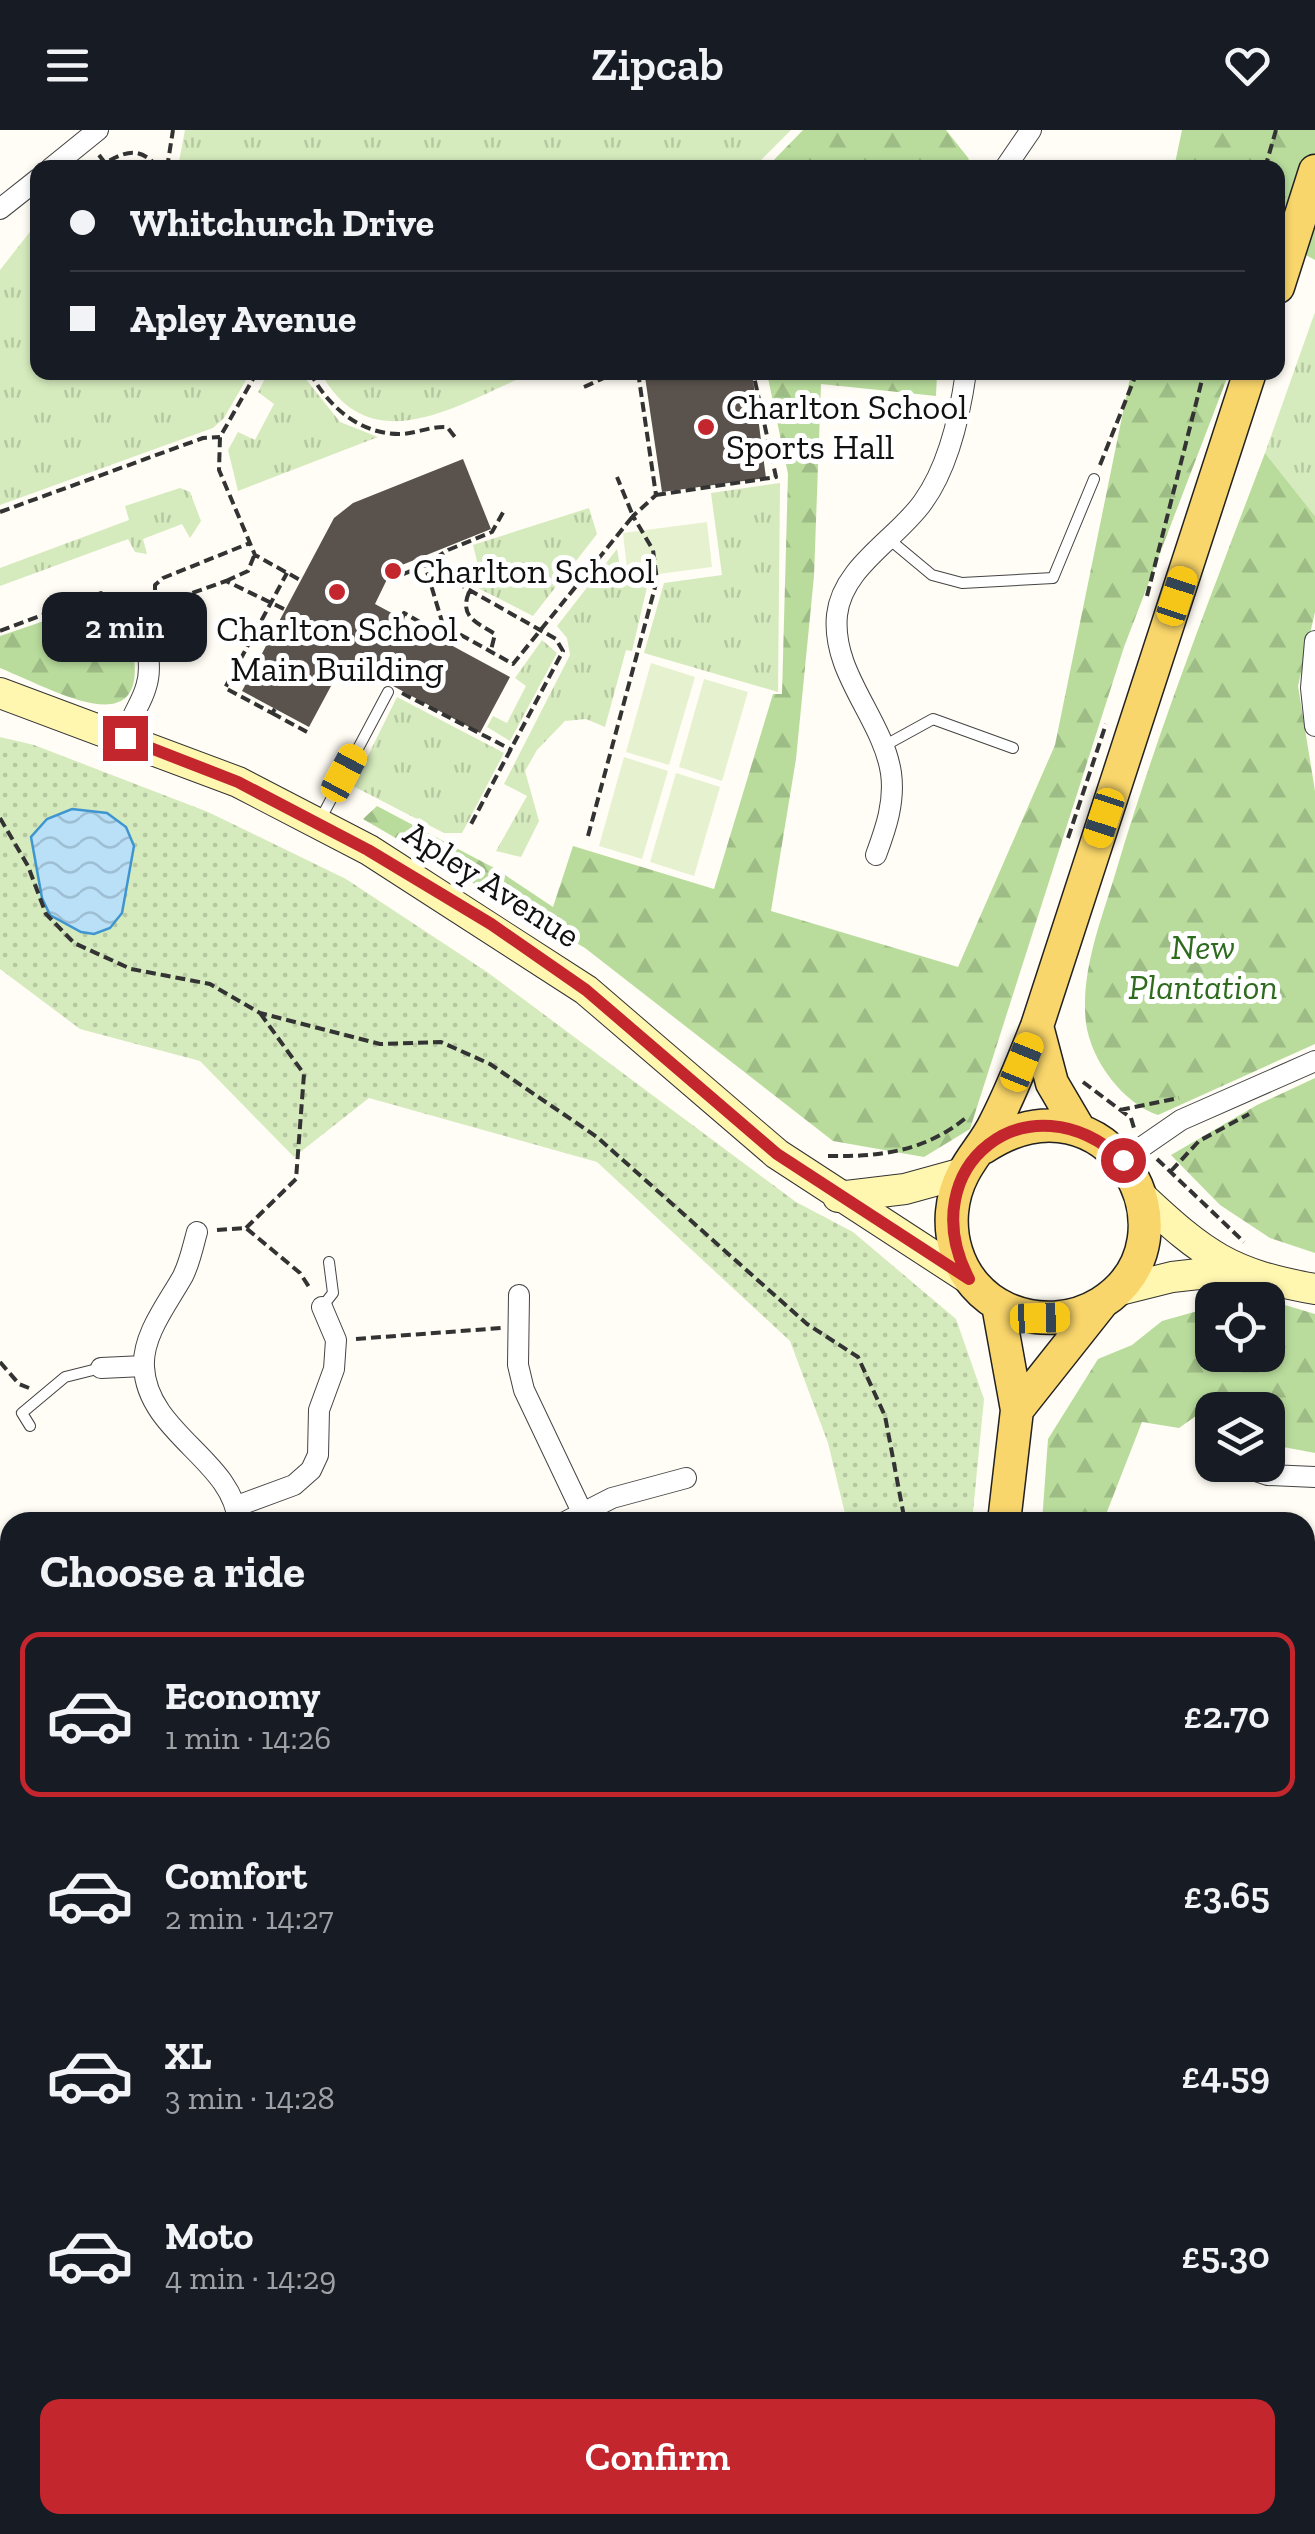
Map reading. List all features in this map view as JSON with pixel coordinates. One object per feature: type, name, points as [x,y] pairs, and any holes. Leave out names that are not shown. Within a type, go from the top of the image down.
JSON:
[{"type":"main road","points":[[1285,265],[1315,172]]},
{"type":"main road","points":[[1109,1296],[1083,1312],[1051,1318],[1018,1314],[998,1305],[969,1279],[956,1254],[950,1226],[953,1199],[1037,1026],[1247,380]]},
{"type":"main road","points":[[1037,1026],[1052,1083],[1079,1129]]},
{"type":"main road","points":[[973,1160],[1028,1126],[1079,1129],[1103,1142],[1123,1160],[1142,1197],[1144,1231],[1135,1263],[1017,1410]]},
{"type":"main road","points":[[998,1305],[1017,1410],[1005,1512]]},
{"type":"street","points":[[1010,160],[1031,130]]},
{"type":"street","points":[[62,160],[92,135]]},
{"type":"street","points":[[0,208],[30,184]]},
{"type":"street","points":[[876,854],[891,813],[891,771],[840,649],[837,615],[846,586],[927,497],[960,417],[965,380]]},
{"type":"street","points":[[125,738],[131,712],[146,686],[148,653],[138,616]]},
{"type":"street","points":[[1315,641],[1311,688],[1315,726]]},
{"type":"street","name":"Apley Avenue","points":[[0,693],[238,782],[491,924],[586,990],[777,1154],[969,1279]]},
{"type":"street","points":[[1123,1160],[1181,1120],[1315,1061]]},
{"type":"street","points":[[838,1196],[905,1189],[973,1160]]},
{"type":"street","points":[[1142,1197],[1182,1234],[1315,1288]]},
{"type":"street","points":[[197,1232],[185,1272],[156,1320],[144,1366],[164,1416],[236,1512]]},
{"type":"street","points":[[1109,1296],[1240,1256]]},
{"type":"street","points":[[519,1295],[518,1365],[524,1390],[572,1512]]},
{"type":"street","points":[[242,1512],[294,1485],[311,1470],[318,1455],[320,1410],[334,1369],[336,1340],[322,1307]]},
{"type":"street","points":[[101,1368],[144,1366]]},
{"type":"street","points":[[1285,1476],[1315,1477]]},
{"type":"street","points":[[585,1512],[638,1489],[686,1478]]},
{"type":"lane","points":[[890,540],[932,575],[962,582],[1054,578],[1094,479]]},
{"type":"lane","points":[[318,824],[388,692]]},
{"type":"lane","points":[[881,748],[932,719],[1013,748]]},
{"type":"lane","points":[[322,1307],[333,1293],[329,1262]]},
{"type":"lane","points":[[30,1426],[22,1414],[65,1377],[101,1368]]},
{"type":"path","points":[[168,160],[173,130]]},
{"type":"path","points":[[1267,160],[1276,130]]},
{"type":"path","points":[[92,135],[104,160]]},
{"type":"path","points":[[113,160],[129,150],[141,152],[150,160]]},
{"type":"path","points":[[253,380],[220,437],[219,470],[255,555],[300,580]]},
{"type":"path","points":[[316,380],[334,406],[356,423],[400,434],[447,427],[456,437]]},
{"type":"path","points":[[584,387],[599,380]]},
{"type":"path","points":[[639,380],[656,495]]},
{"type":"path","points":[[443,626],[513,664],[632,516],[656,495],[776,477],[756,380]]},
{"type":"path","points":[[1094,479],[1134,380]]},
{"type":"path","points":[[1145,606],[1202,380]]},
{"type":"path","points":[[0,512],[204,438],[220,437]]},
{"type":"path","points":[[588,836],[658,580],[652,550],[632,516],[617,477]]},
{"type":"path","points":[[389,574],[394,578],[492,532],[505,510]]},
{"type":"path","points":[[138,616],[163,578],[250,543]]},
{"type":"path","points":[[138,616],[248,571],[255,555]]},
{"type":"path","points":[[425,565],[556,638],[562,656],[470,826]]},
{"type":"path","points":[[402,618],[404,613],[440,633],[443,626],[425,565]]},
{"type":"path","points":[[287,573],[226,688],[307,732]]},
{"type":"path","points":[[226,581],[284,609]]},
{"type":"path","points":[[470,592],[466,612],[470,620],[495,634],[490,652]]},
{"type":"path","points":[[0,631],[101,593],[138,616]]},
{"type":"path","points":[[388,692],[398,691],[512,750]]},
{"type":"path","points":[[1065,851],[1107,719]]},
{"type":"path","points":[[0,818],[28,866],[46,914],[74,943],[131,969],[210,984],[260,1013],[380,1044],[441,1042],[490,1064],[597,1136],[807,1324],[858,1357],[885,1416],[903,1512]]},
{"type":"path","points":[[197,1232],[246,1228],[296,1179],[304,1074],[260,1013]]},
{"type":"path","points":[[1077,1078],[1131,1118]]},
{"type":"path","points":[[1120,1110],[1187,1096]]},
{"type":"path","points":[[1171,1171],[1199,1142],[1262,1107]]},
{"type":"path","points":[[812,1149],[829,1156],[871,1156],[940,1140],[977,1108]]},
{"type":"path","points":[[1164,1164],[1240,1256]]},
{"type":"path","points":[[246,1228],[300,1272],[322,1307]]},
{"type":"path","points":[[336,1340],[519,1327]]},
{"type":"green space","points":[[185,130],[791,130],[761,160],[179,160]]},
{"type":"green space","points":[[803,130],[946,130],[969,159],[968,160],[774,160]]},
{"type":"green space","points":[[1182,130],[1315,130],[1315,260],[1285,244],[1285,160],[1176,160]]},
{"type":"green space","points":[[30,232],[30,380],[246,380],[224,418],[213,428],[0,505],[0,270]]},
{"type":"green space","points":[[1315,312],[1315,516],[1265,453]]},
{"type":"green space","points":[[264,380],[307,380],[340,422],[378,437],[238,491],[228,450],[238,432],[255,440],[274,404],[258,392]]},
{"type":"green space","points":[[326,380],[517,380],[448,410],[419,418],[391,421],[365,416],[342,401]]},
{"type":"green space","points":[[768,380],[937,380],[936,396],[821,384],[814,576],[796,759],[771,911],[958,967],[1055,745],[1130,380],[1226,380],[1124,647],[970,1129],[924,1157],[833,1141],[585,948],[363,819],[377,806],[496,869],[553,907],[573,846],[714,889],[773,694],[782,694],[788,474]]},
{"type":"green space","name":"New Plantation","points":[[1265,453],[1315,516],[1315,612],[1298,686],[1315,791],[1315,1044],[1158,1115],[1121,1091],[1094,1052],[1086,1023],[1089,964],[1151,763]]},
{"type":"green space","points":[[780,483],[778,692],[644,653],[664,583],[722,575],[711,493]]},
{"type":"green space","points":[[180,488],[190,492],[201,521],[190,538],[182,524],[143,539],[147,554],[135,552],[128,539],[0,586],[0,568],[129,520],[125,506]]},
{"type":"green space","points":[[589,508],[597,534],[533,616],[468,583],[478,565],[473,545]]},
{"type":"green space","points":[[707,522],[712,567],[628,578],[623,533]]},
{"type":"green space","points":[[617,549],[623,585],[648,583],[632,651],[626,650],[605,727],[586,719],[565,721],[537,750],[525,771],[539,821],[521,857],[496,851],[527,796],[504,784],[570,655],[567,638],[557,626]]},
{"type":"green space","points":[[103,601],[119,628],[128,628],[135,667],[131,690],[119,702],[100,704],[76,699],[0,668],[0,636]]},
{"type":"green space","points":[[542,640],[557,653],[510,741],[487,727],[493,716],[507,723],[526,686],[515,678]]},
{"type":"green space","points":[[651,663],[695,677],[669,765],[626,752]]},
{"type":"green space","points":[[704,679],[748,692],[722,781],[679,767]]},
{"type":"green space","points":[[397,697],[504,753],[462,833],[444,833],[353,786]]},
{"type":"green space","points":[[0,737],[34,745],[208,812],[346,879],[487,972],[796,1202],[853,1232],[956,1319],[984,1399],[973,1512],[845,1512],[828,1443],[790,1341],[597,1162],[369,1098],[294,1157],[200,1061],[80,1029],[0,969]]},
{"type":"green space","points":[[624,757],[668,771],[642,859],[599,846]]},
{"type":"green space","points":[[676,773],[720,787],[694,876],[650,862]]},
{"type":"green space","points":[[1315,1078],[1315,1253],[1270,1238],[1220,1205],[1171,1155],[1257,1105]]},
{"type":"green space","points":[[1285,1305],[1315,1314],[1315,1453],[1285,1447],[1285,1392],[1195,1392],[1195,1417],[1179,1428],[1142,1422],[1107,1512],[1043,1512],[1048,1439],[1098,1359],[1132,1345],[1162,1321],[1195,1312],[1195,1372],[1285,1372]]},
{"type":"water","points":[[72,809],[107,813],[126,827],[134,846],[122,913],[110,928],[94,934],[81,932],[50,915],[42,898],[31,837],[47,819]]},
{"type":"building","name":"Charlton School Sports Hall","points":[[645,380],[753,380],[766,478],[662,492]]},
{"type":"building","name":"Charlton School Main Building","points":[[463,459],[491,529],[392,569],[375,604],[510,677],[480,733],[345,660],[309,727],[242,691],[334,518],[353,503]]},
{"type":"place","name":"Charlton School Sports Hall","points":[[706,427]]},
{"type":"place","name":"Charlton School","points":[[393,571]]},
{"type":"place","name":"Charlton School Main Building","points":[[337,592]]},
{"type":"route","points":[[125,738],[238,782],[368,850],[491,924],[586,990],[777,1154],[969,1279],[956,1254],[950,1226],[953,1199],[963,1173],[983,1148],[1004,1134],[1028,1126],[1054,1124],[1079,1129],[1103,1142],[1123,1160]]}]
